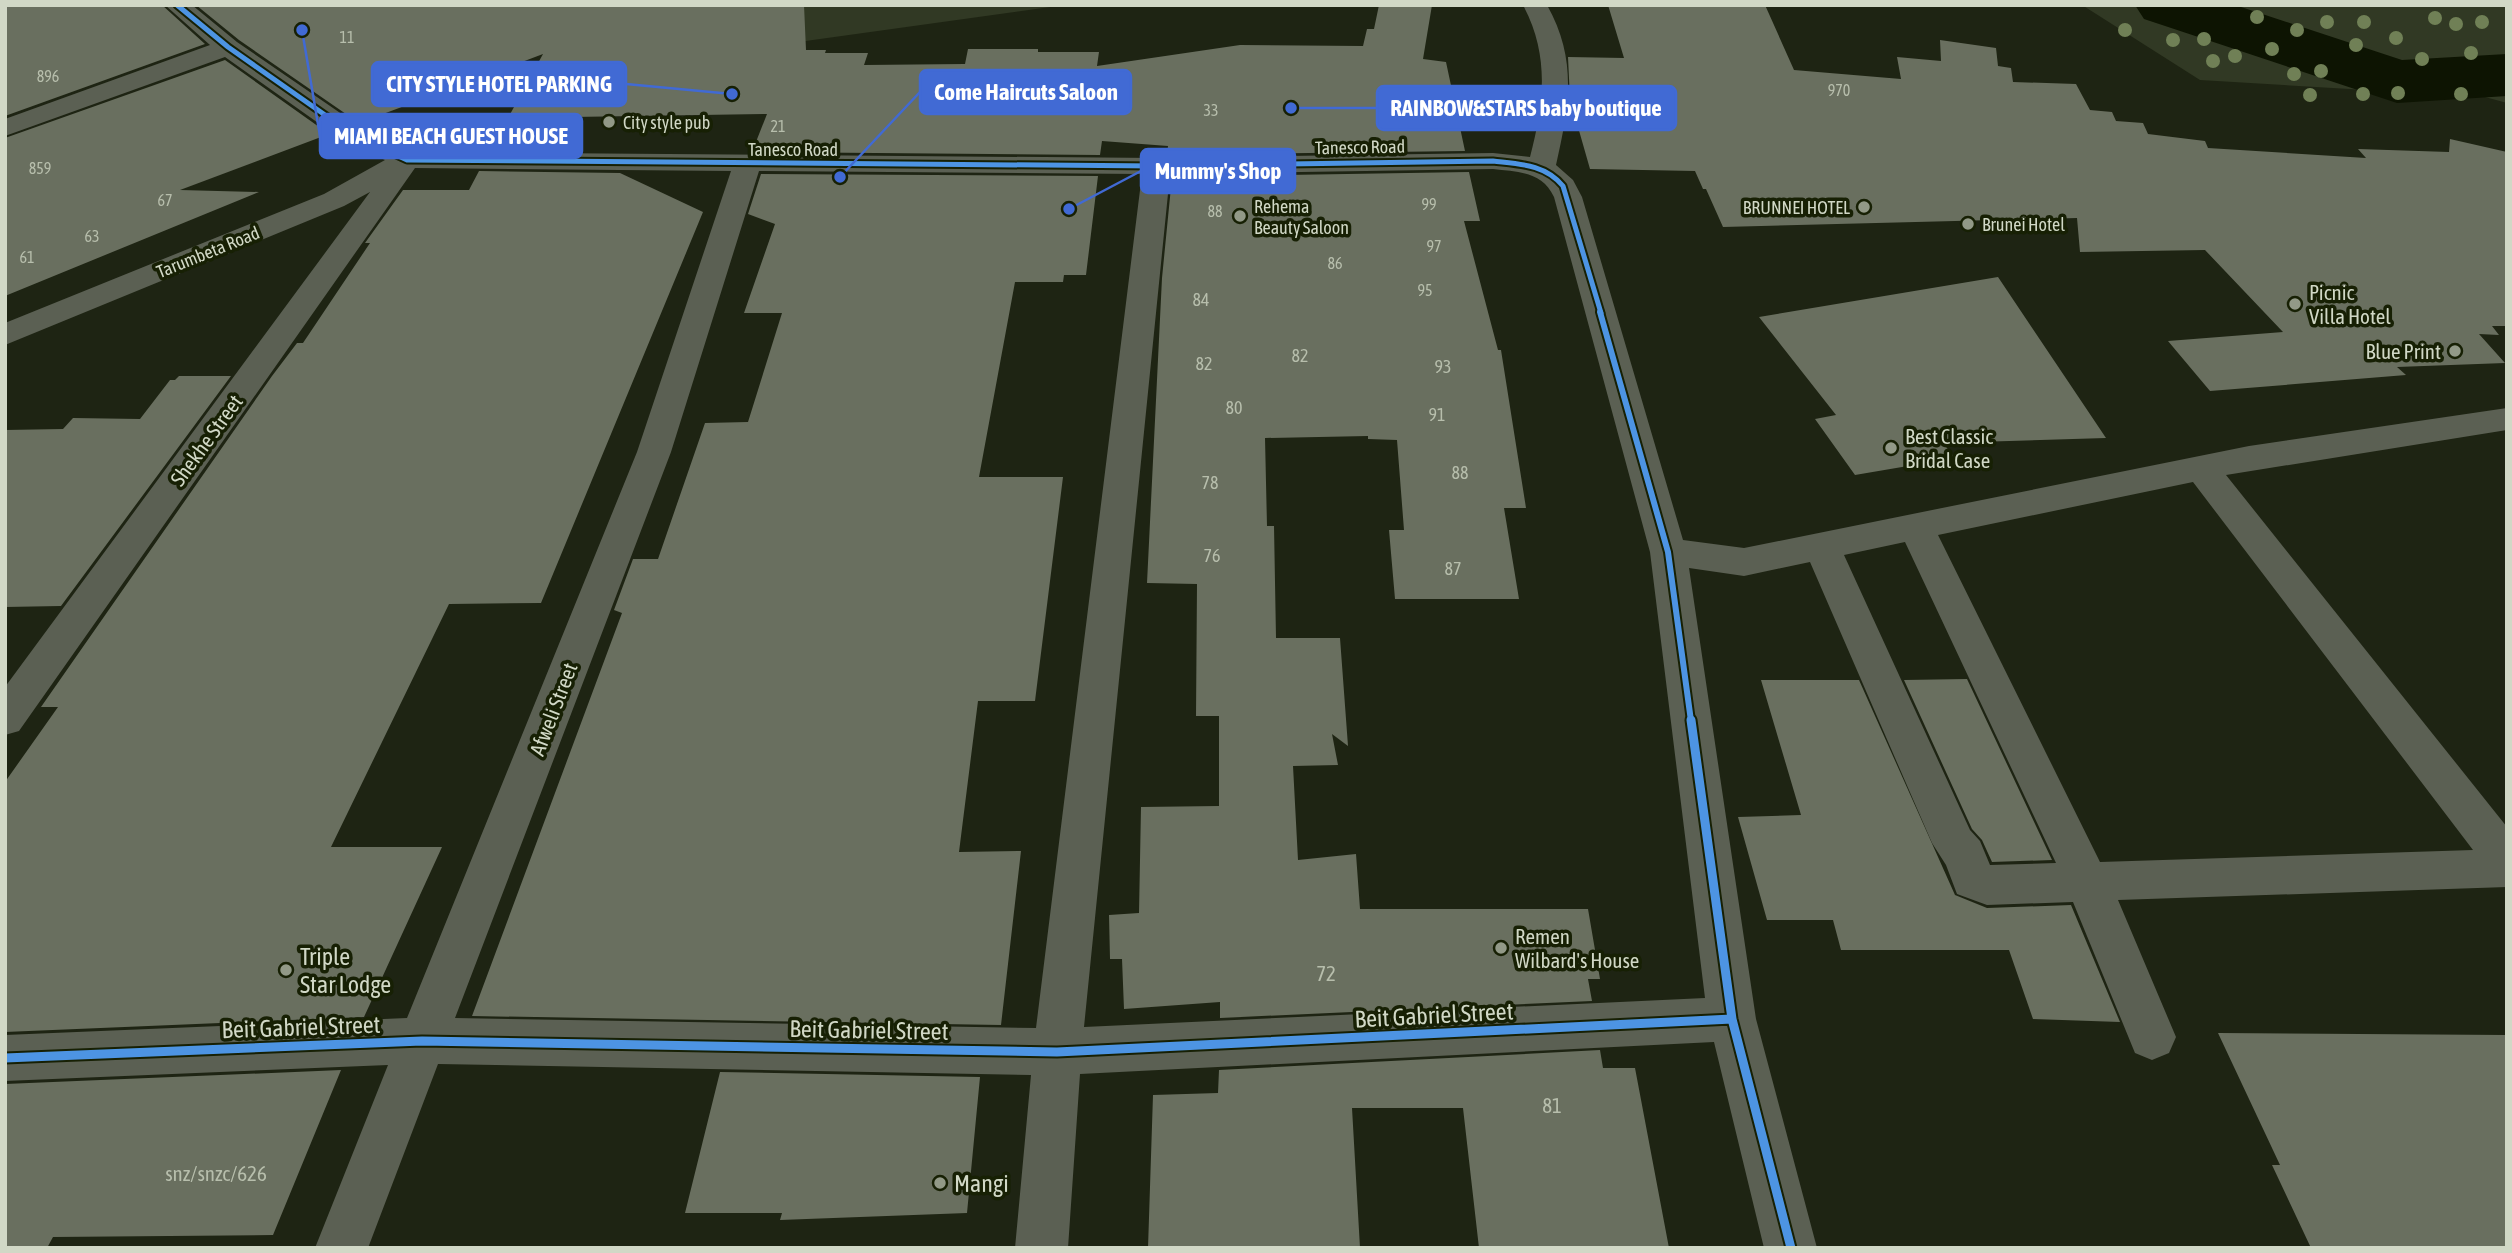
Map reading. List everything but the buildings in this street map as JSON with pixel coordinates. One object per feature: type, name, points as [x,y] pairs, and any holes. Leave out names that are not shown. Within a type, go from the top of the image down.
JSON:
[{"type":"street","name":"Tanesco Road","points":[[177,5],[228,47],[355,136],[407,160],[747,165],[1157,166],[1493,161],[1542,167]]},
{"type":"street","points":[[1535,5],[1547,23],[1558,80],[1556,110],[1542,167],[1556,175],[1565,185],[1668,552],[1731,1019],[1791,1248]]},
{"type":"street","points":[[5,128],[228,47]]},
{"type":"street","name":"Tarumbeta Road","points":[[5,335],[323,204],[407,160]]},
{"type":"street","name":"Shekhe Street","points":[[5,719],[407,160]]},
{"type":"street","name":"Afweli Street","points":[[341,1248],[654,452],[747,165]]},
{"type":"street","points":[[1041,1248],[1057,1052],[1157,166]]},
{"type":"street","points":[[1668,552],[1744,562],[2249,458],[2507,419]]},
{"type":"street","points":[[2202,468],[2507,860]]},
{"type":"street","points":[[1916,526],[2088,883],[2152,1037]]},
{"type":"street","points":[[1822,546],[1954,843],[1965,855],[1973,880],[1987,885],[2088,883],[2507,868]]},
{"type":"street","name":"Beit Gabriel Street","points":[[5,1058],[422,1041],[1057,1052],[1731,1019]]},
{"type":"green space","points":[[778,5],[1065,5],[784,44]]},
{"type":"green space","points":[[2082,5],[2507,5],[2507,103],[2485,97],[2200,80]]},
{"type":"waterway","points":[[2168,5],[2397,82],[2507,75]]},
{"type":"waterway","points":[[2172,8],[2176,5]]},
{"type":"cycle path","points":[[177,5],[228,47],[355,136],[407,160],[1157,166],[1493,161],[1538,167],[1556,177],[1568,197],[1668,552],[1732,1019],[1791,1248]]},
{"type":"cycle path","points":[[5,1058],[422,1041],[1057,1052],[1732,1019]]},
{"type":"place","name":"MIAMI BEACH GUEST HOUSE","points":[[302,30]]},
{"type":"place","name":"CITY STYLE HOTEL PARKING","points":[[732,94]]},
{"type":"place","name":"RAINBOW&STARS baby boutique","points":[[1291,108]]},
{"type":"place","name":"City style pub","points":[[609,122]]},
{"type":"place","name":"Come Haircuts Saloon","points":[[840,177]]},
{"type":"place","name":"BRUNNEI HOTEL","points":[[1864,207]]},
{"type":"place","name":"Mummy's Shop","points":[[1069,209]]},
{"type":"place","name":"Rehema Beauty Saloon","points":[[1240,216]]},
{"type":"place","name":"Brunei Hotel","points":[[1968,224]]},
{"type":"place","name":"Picnic Villa Hotel","points":[[2295,304]]},
{"type":"place","name":"Blue Print","points":[[2455,351]]},
{"type":"place","name":"Best Classic Bridal Case","points":[[1891,448]]},
{"type":"place","name":"Remen Wilbard's House","points":[[1501,948]]},
{"type":"place","name":"Triple Star Lodge","points":[[286,970]]},
{"type":"place","name":"Mangi","points":[[940,1183]]}]
